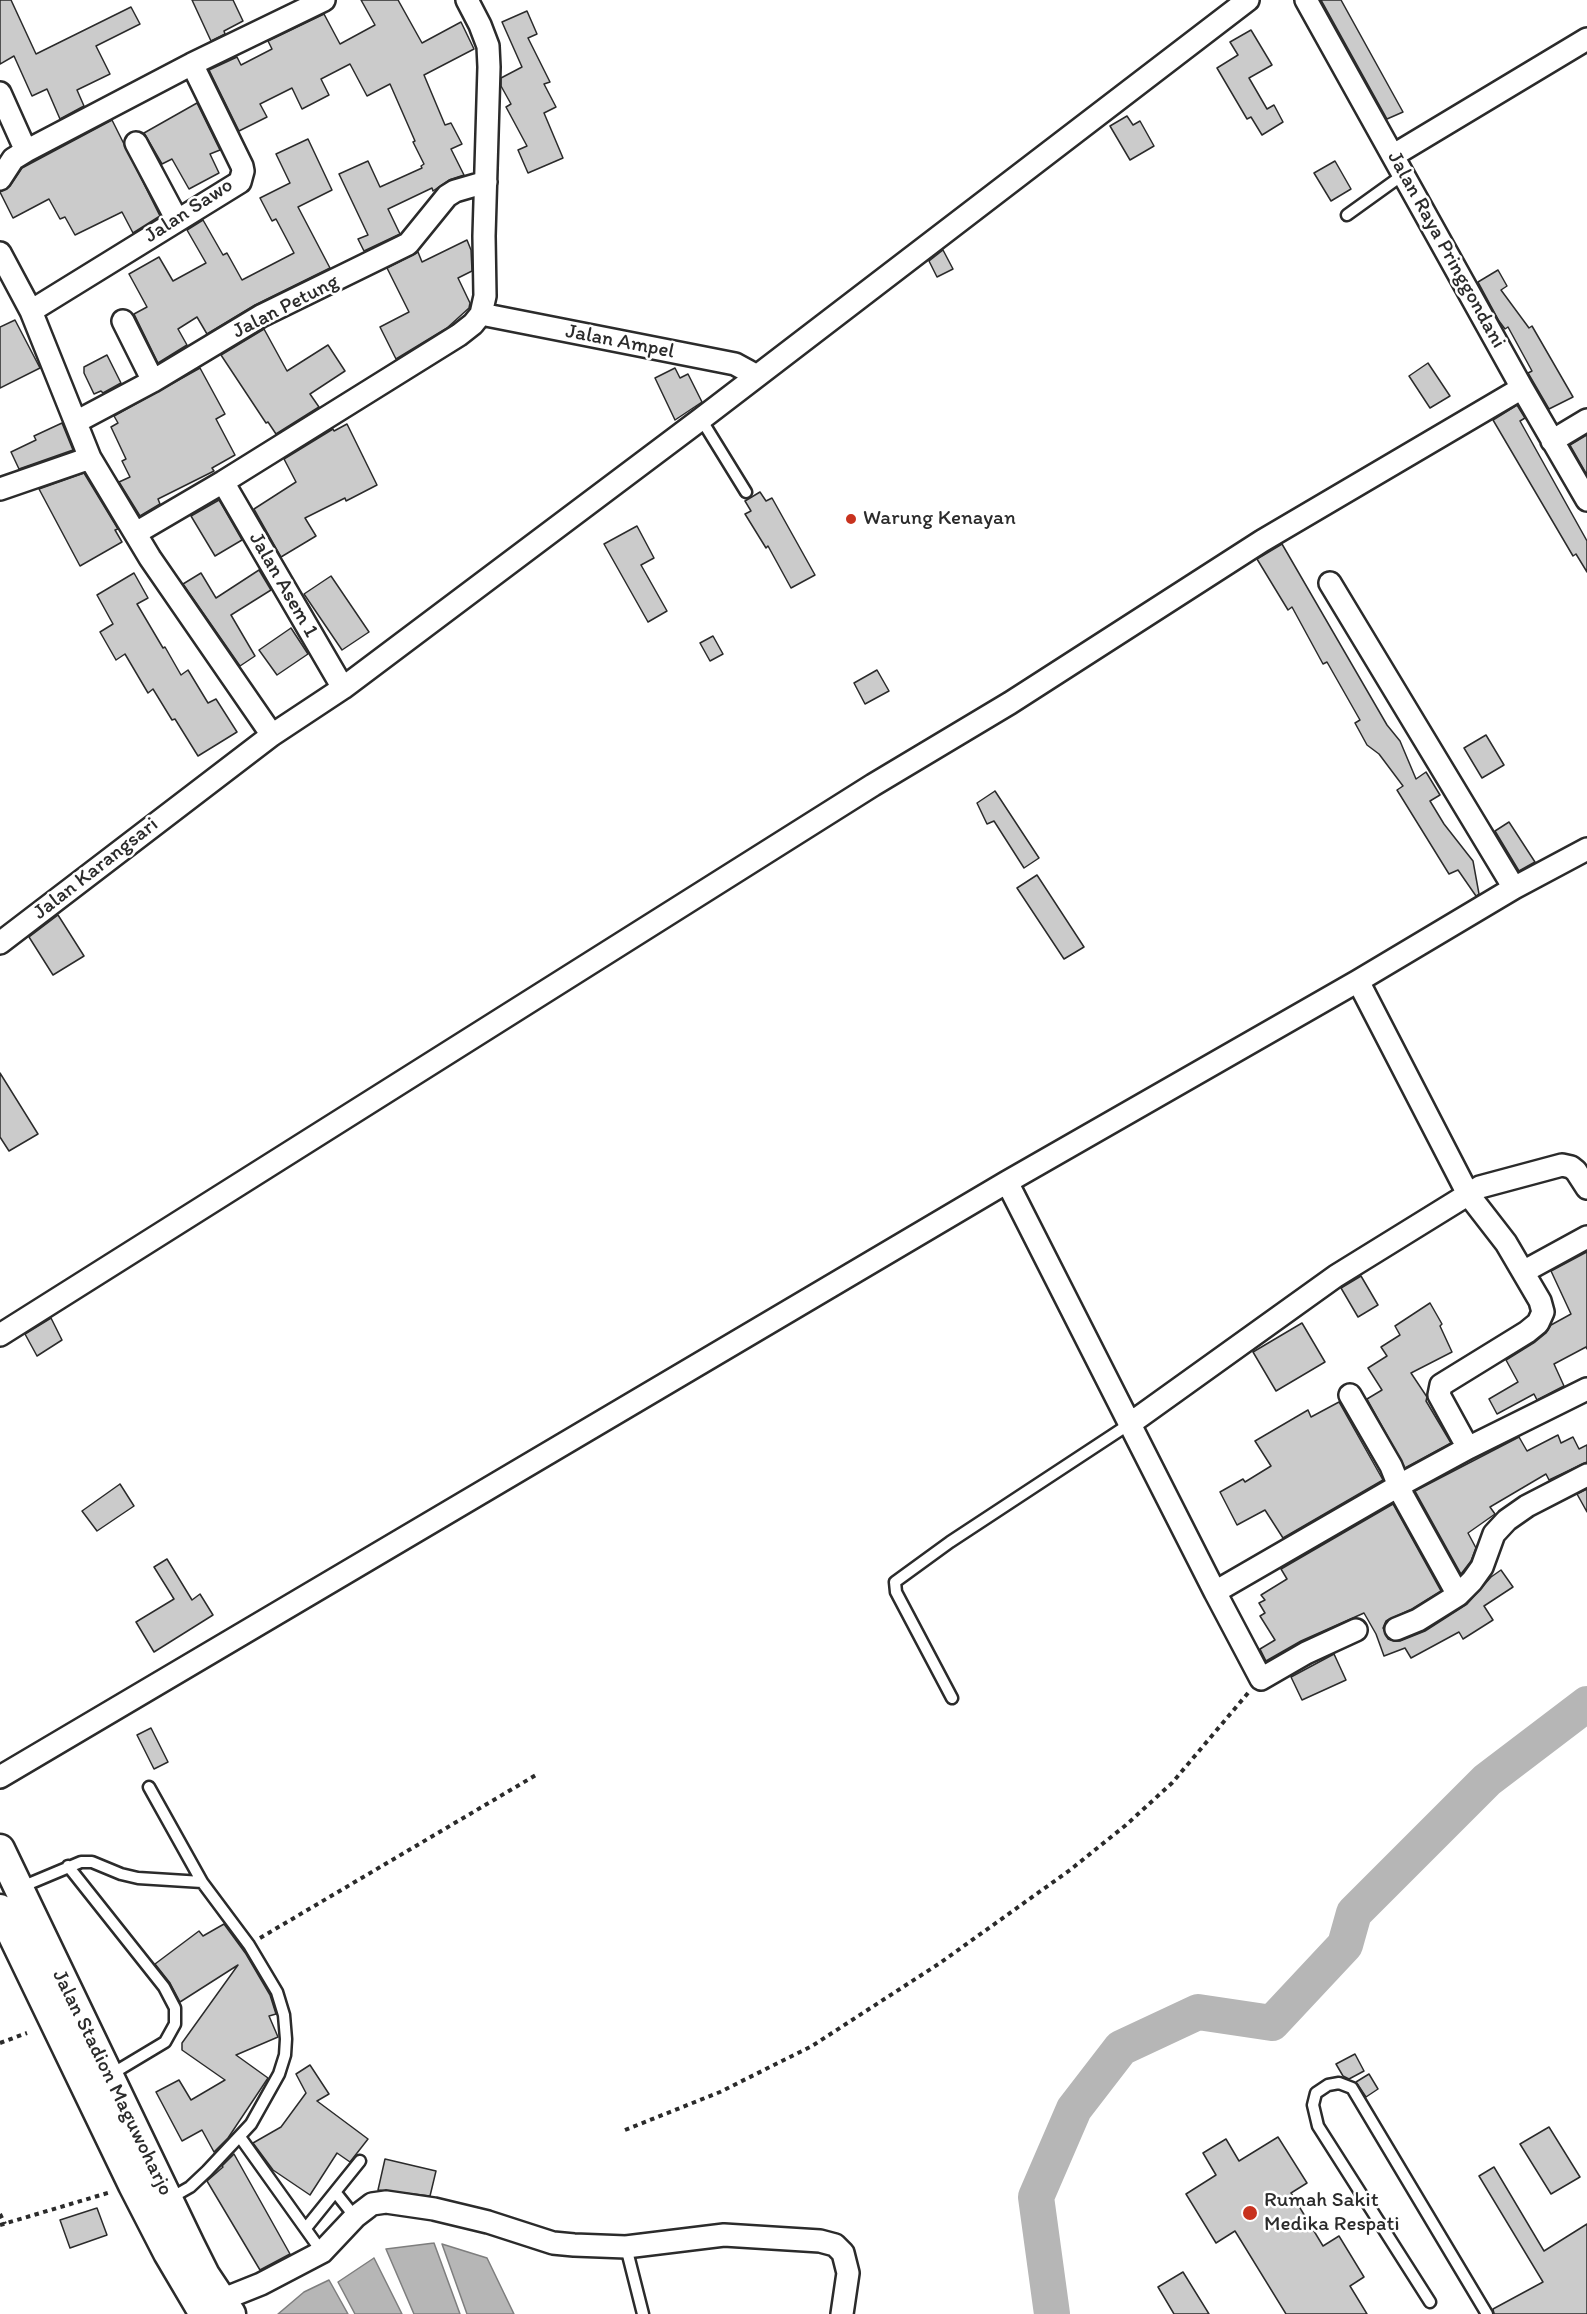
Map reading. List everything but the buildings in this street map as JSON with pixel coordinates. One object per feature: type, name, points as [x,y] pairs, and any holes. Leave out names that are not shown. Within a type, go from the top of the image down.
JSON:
[{"type":"main road","name":"Jalan Stadion Maguwoharjo","points":[[0,1849],[6,1898],[133,2185],[168,2253],[218,2310]]},
{"type":"main road","name":"Jalan Stadion Maguwoharjo","points":[[6,1898],[108,2076],[205,2275],[218,2310]]},
{"type":"street","points":[[0,179],[13,159],[26,151],[192,64],[324,0]]},
{"type":"street","points":[[136,533],[223,482],[459,335],[481,314],[485,296],[488,46],[467,0]]},
{"type":"street","name":"Jalan Karangsari","points":[[0,943],[272,735],[343,688],[757,376],[1248,0]]},
{"type":"street","name":"Jalan Raya Pringgondani","points":[[1306,0],[1587,500]]},
{"type":"street","points":[[1399,165],[1587,39]]},
{"type":"street","name":"Jalan Sawo","points":[[31,311],[240,182],[243,171],[192,64]]},
{"type":"street","points":[[0,93],[26,151]]},
{"type":"street","points":[[136,143],[177,219]]},
{"type":"street","name":"Jalan Petung","points":[[76,422],[153,381],[261,316],[407,244],[447,196],[455,191],[486,182]]},
{"type":"street","points":[[0,253],[31,311],[90,458],[150,558],[272,735]]},
{"type":"street","name":"Jalan Ampel","points":[[481,314],[735,364],[757,376]]},
{"type":"street","points":[[123,321],[153,381]]},
{"type":"street","points":[[0,1335],[843,804],[1010,703],[1281,530],[1522,388]]},
{"type":"street","points":[[1552,441],[1587,420]]},
{"type":"street","points":[[0,489],[90,458]]},
{"type":"street","name":"Jalan Asem 1","points":[[223,482],[343,688]]},
{"type":"street","points":[[1330,583],[1514,888]]},
{"type":"street","points":[[0,1777],[1007,1182],[1358,981],[1514,888],[1587,849]]},
{"type":"street","points":[[1358,981],[1468,1194],[1506,1243],[1540,1301],[1543,1312],[1538,1323],[1527,1332],[1444,1383],[1439,1391],[1439,1395],[1468,1448]]},
{"type":"street","points":[[1131,1423],[1336,1276],[1480,1187],[1562,1165],[1571,1167],[1587,1188]]},
{"type":"street","points":[[1007,1182],[1261,1679],[1306,1653],[1356,1630]]},
{"type":"street","points":[[1523,1272],[1587,1237]]},
{"type":"street","points":[[1215,1592],[1400,1485],[1468,1448],[1587,1389]]},
{"type":"street","points":[[1350,1395],[1384,1453],[1403,1496],[1458,1595]]},
{"type":"street","points":[[1396,1629],[1418,1620],[1458,1595],[1482,1567],[1494,1534],[1507,1520],[1527,1506],[1587,1475]]},
{"type":"street","points":[[218,2310],[322,2252],[355,2217],[372,2204],[386,2202],[434,2209],[488,2222],[553,2243],[597,2247],[626,2247],[724,2235],[820,2241],[835,2245],[843,2253],[848,2273],[842,2314]]},
{"type":"lane","points":[[1347,215],[1399,165]]},
{"type":"lane","points":[[700,419],[746,492]]},
{"type":"lane","points":[[952,1698],[896,1592],[895,1582],[950,1542],[1131,1423]]},
{"type":"lane","points":[[149,1787],[202,1882],[249,1945],[277,1992],[284,2015],[285,2055],[279,2074],[257,2114],[240,2137],[190,2187],[168,2199]]},
{"type":"lane","points":[[6,1898],[68,1866],[92,1862],[121,1874],[138,1878],[202,1882]]},
{"type":"lane","points":[[68,1866],[164,1987],[175,2008],[175,2024],[165,2042],[108,2076]]},
{"type":"lane","points":[[1430,2302],[1318,2126],[1313,2105],[1316,2093],[1328,2085],[1339,2083],[1352,2088],[1487,2314]]},
{"type":"lane","points":[[240,2137],[322,2252]]},
{"type":"lane","points":[[306,2228],[360,2161]]},
{"type":"lane","points":[[336,2193],[355,2217]]},
{"type":"lane","points":[[626,2247],[643,2314]]},
{"type":"path","points":[[625,2130],[720,2092],[812,2046],[949,1957],[1070,1870],[1126,1825],[1172,1783],[1261,1679]]},
{"type":"path","points":[[249,1945],[536,1775]]},
{"type":"path","points":[[0,2043],[27,2033]]},
{"type":"path","points":[[0,2214],[3,2225],[88,2201],[133,2185]]},
{"type":"shaded area","points":[[434,2243],[460,2314],[414,2314],[386,2249]]},
{"type":"shaded area","points":[[442,2244],[487,2258],[514,2314],[467,2314]]},
{"type":"shaded area","points":[[374,2258],[402,2314],[355,2314],[338,2282]]},
{"type":"shaded area","points":[[329,2280],[348,2314],[278,2314],[304,2292]]},
{"type":"waterway","points":[[1052,2314],[1036,2197],[1074,2109],[1121,2048],[1198,2012],[1272,2023],[1345,1945],[1354,1913],[1487,1780],[1587,1704]]},
{"type":"place","name":"Warung Kenayan","points":[[851,519]]},
{"type":"place","name":"Rumah Sakit Medika Respati","points":[[1250,2213]]}]
